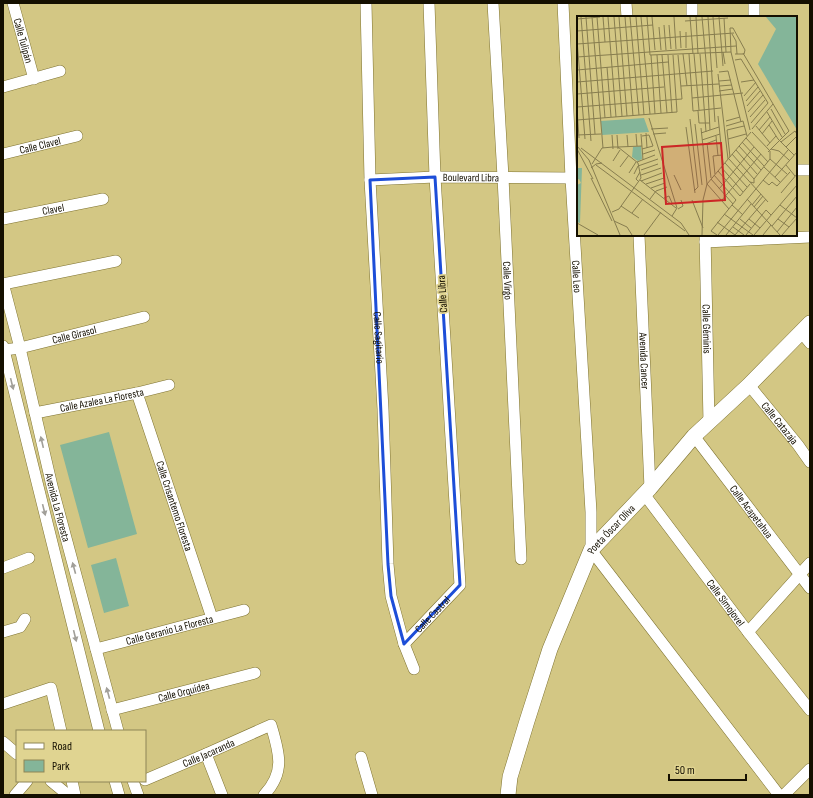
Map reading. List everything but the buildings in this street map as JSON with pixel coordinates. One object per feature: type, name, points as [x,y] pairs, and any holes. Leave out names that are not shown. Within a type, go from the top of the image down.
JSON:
[{"type":"street","name":"Calle Tulipán","points":[[13,3],[34,79]]},
{"type":"street","name":"Calle Sagitario","points":[[366,3],[370,180],[383,409],[388,564],[391,596],[404,644],[414,669]]},
{"type":"street","name":"Calle Libra","points":[[429,3],[435,177],[460,585]]},
{"type":"street","name":"Calle Virgo","points":[[493,3],[503,177],[521,559]]},
{"type":"street","name":"Calle Leo","points":[[563,3],[571,178],[590,504],[591,550]]},
{"type":"street","points":[[626,3],[627,16]]},
{"type":"street","points":[[692,3],[692,16]]},
{"type":"street","points":[[754,3],[754,16]]},
{"type":"street","points":[[3,87],[60,71]]},
{"type":"street","name":"Calle Clavel","points":[[3,154],[77,136]]},
{"type":"street","points":[[797,170],[810,170]]},
{"type":"street","name":"Boulevard Libra","points":[[370,180],[435,177],[571,178]]},
{"type":"street","name":"Clavel","points":[[3,219],[103,199]]},
{"type":"street","name":"Avenida Cancer","points":[[638,236],[647,491]]},
{"type":"street","points":[[705,238],[810,237]]},
{"type":"street","name":"Calle Géminis","points":[[705,238],[709,422]]},
{"type":"street","points":[[3,283],[116,262]]},
{"type":"street","name":"Avenida La Floresta","points":[[3,283],[20,348],[52,486],[118,730]]},
{"type":"street","name":"Calle Girasol","points":[[4,348],[20,348],[144,317]]},
{"type":"street","name":"Poeta Óscar Oliva","points":[[508,795],[510,777],[526,721],[550,649],[591,550],[647,491],[694,436],[807,333]]},
{"type":"street","name":"Avenida La Floresta","points":[[4,348],[99,730]]},
{"type":"street","name":"Calle Azalea La Floresta","points":[[35,413],[137,393],[169,385]]},
{"type":"street","name":"Calle Catazaja","points":[[749,385],[810,462]]},
{"type":"street","name":"Calle Crisantemo Floresta","points":[[137,393],[212,618]]},
{"type":"street","name":"Calle Acapetahua","points":[[694,436],[810,588]]},
{"type":"street","name":"Calle Simojovel","points":[[647,491],[748,632],[810,710]]},
{"type":"street","points":[[591,550],[779,795]]},
{"type":"street","points":[[3,568],[29,558]]},
{"type":"street","points":[[748,632],[810,563]]},
{"type":"street","name":"Calle Castral","points":[[404,644],[460,585]]},
{"type":"street","name":"Calle Geranio La Floresta","points":[[96,649],[244,610]]},
{"type":"street","points":[[3,632],[20,627],[25,619]]},
{"type":"street","name":"Calle Orquídea","points":[[112,710],[255,673]]},
{"type":"street","points":[[3,704],[51,688],[61,730]]},
{"type":"street","name":"Calle Jacaranda","points":[[146,780],[271,724],[277,745],[279,769],[264,795]]},
{"type":"street","points":[[3,742],[16,753]]},
{"type":"street","points":[[206,754],[222,795]]},
{"type":"street","points":[[362,757],[372,795]]},
{"type":"street","points":[[784,795],[810,769]]},
{"type":"street","points":[[15,795],[26,782]]},
{"type":"street","points":[[52,782],[68,795]]},
{"type":"street","points":[[72,782],[75,795]]},
{"type":"street","points":[[115,782],[119,795]]},
{"type":"street","points":[[136,782],[138,795]]},
{"type":"highlighted area","points":[[435,177],[460,585],[404,644],[391,596],[388,564],[370,180]]},
{"type":"green space","points":[[109,432],[137,534],[88,548],[60,445]]},
{"type":"green space","points":[[116,558],[129,606],[104,613],[91,565]]}]
